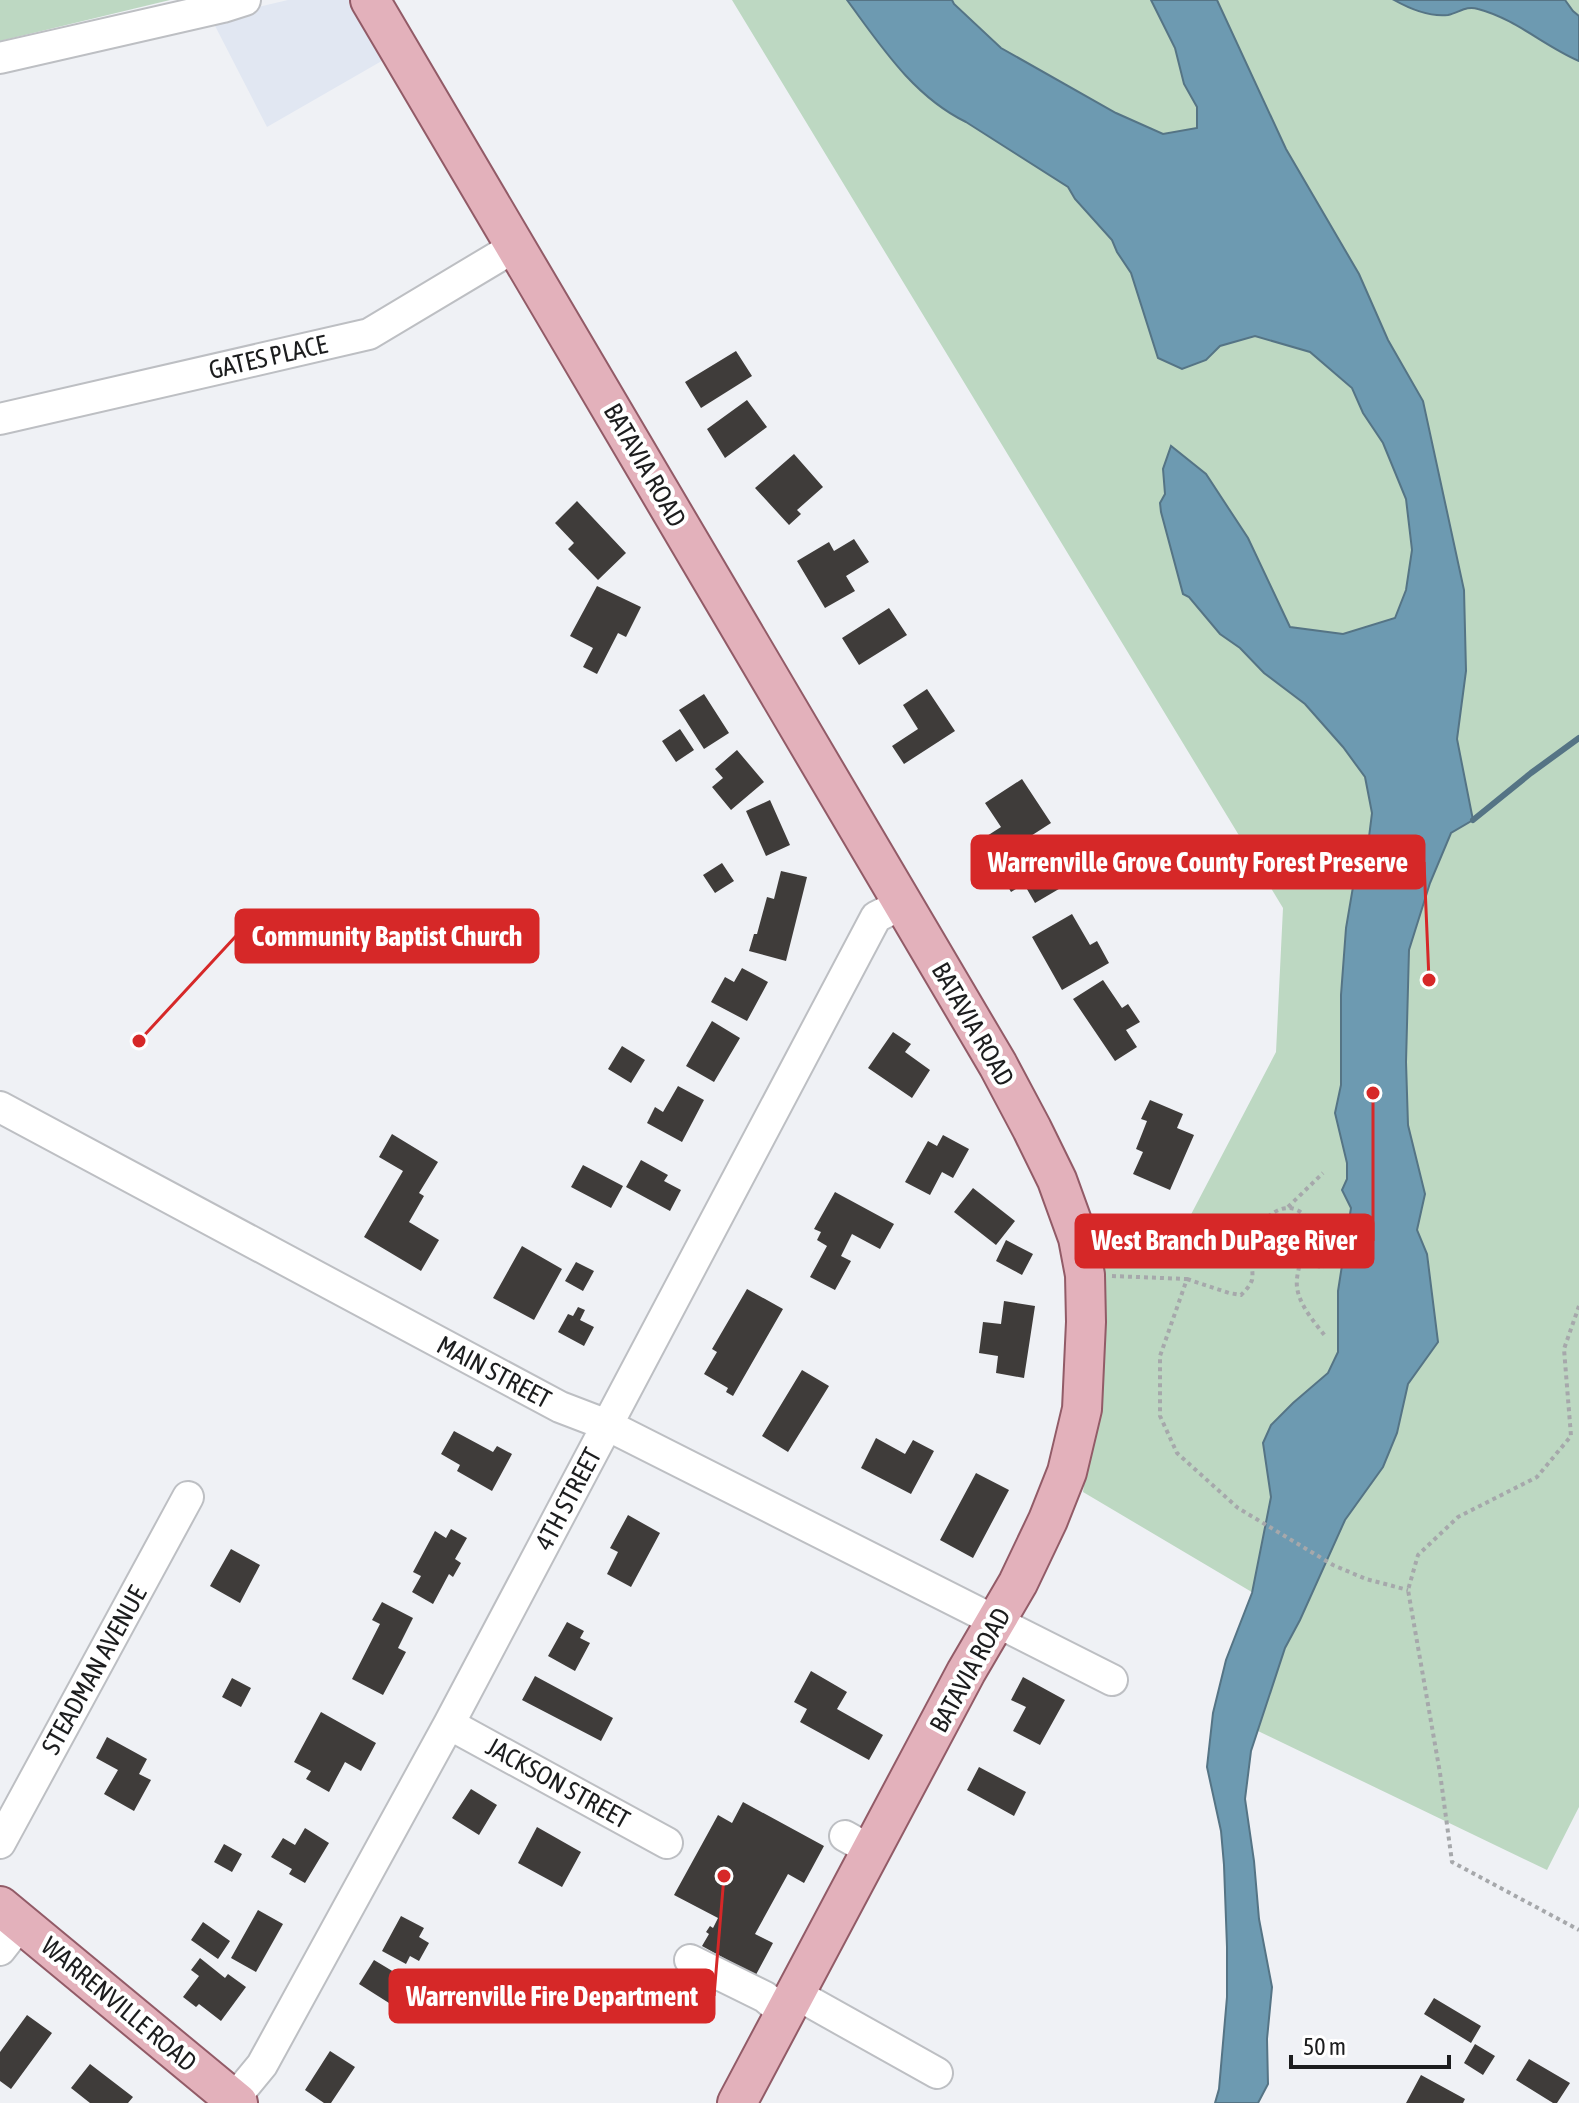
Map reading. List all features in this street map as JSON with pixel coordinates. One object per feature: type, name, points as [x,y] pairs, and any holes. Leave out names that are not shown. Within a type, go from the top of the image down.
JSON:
[{"type":"main road","name":"BATAVIA ROAD","points":[[370,0],[998,1065],[1057,1180],[1078,1238],[1085,1275],[1082,1409],[1067,1472],[1048,1520],[996,1621],[859,1843],[791,2004],[737,2103]]},
{"type":"main road","name":"WARRENVILLE ROAD","points":[[7,1926],[236,2101]]},
{"type":"street","points":[[0,58],[245,0]]},
{"type":"street","name":"GATES PLACE","points":[[0,419],[369,334],[516,246]]},
{"type":"street","name":"4TH STREET","points":[[236,2101],[262,2065],[449,1724],[876,917],[902,904]]},
{"type":"street","name":"MAIN STREET","points":[[0,1107],[560,1407],[607,1425],[1112,1680]]},
{"type":"street","name":"STEADMAN AVENUE","points":[[0,1843],[188,1497]]},
{"type":"street","name":"JACKSON STREET","points":[[449,1724],[667,1843]]},
{"type":"street","points":[[690,1960],[765,1997],[791,2004],[937,2073]]},
{"type":"path","points":[[1085,1275],[1187,1279],[1241,1295],[1252,1283],[1249,1251],[1253,1234],[1274,1213],[1288,1207],[1323,1173]]},
{"type":"path","points":[[1288,1207],[1306,1216],[1312,1230],[1301,1261],[1297,1287],[1307,1313],[1326,1337]]},
{"type":"path","points":[[1301,1261],[1324,1268]]},
{"type":"path","points":[[1187,1279],[1160,1356],[1160,1416],[1177,1453],[1238,1508],[1333,1565],[1366,1579],[1408,1590]]},
{"type":"path","points":[[1579,1306],[1564,1349],[1571,1436],[1537,1477],[1458,1517],[1418,1555],[1408,1590],[1452,1862],[1579,1930]]},
{"type":"shaded area","points":[[288,0],[387,0],[413,43],[267,127],[211,18]]},
{"type":"green space","points":[[0,0],[170,0],[0,41]]},
{"type":"green space","points":[[732,0],[1579,0],[1579,1807],[1547,1870],[1258,1731],[1285,1648],[1299,1620],[1083,1492],[1096,1397],[1096,1243],[1175,1245],[1276,1052],[1283,908]]},
{"type":"water","points":[[847,0],[952,0],[1001,48],[1116,113],[1163,134],[1197,128],[1197,107],[1184,84],[1175,48],[1151,0],[1217,0],[1286,149],[1359,274],[1388,340],[1423,401],[1464,590],[1466,671],[1457,739],[1473,820],[1451,833],[1430,883],[1409,950],[1408,1125],[1425,1194],[1417,1230],[1427,1254],[1438,1342],[1408,1384],[1397,1433],[1383,1467],[1345,1520],[1285,1648],[1251,1751],[1245,1799],[1259,1919],[1272,1987],[1267,2039],[1268,2084],[1258,2103],[1215,2103],[1227,1997],[1227,1947],[1221,1831],[1207,1767],[1213,1713],[1226,1660],[1252,1593],[1271,1497],[1263,1443],[1271,1425],[1328,1373],[1338,1352],[1338,1291],[1351,1208],[1342,1190],[1347,1179],[1347,1163],[1335,1113],[1341,1085],[1341,995],[1346,928],[1354,881],[1369,837],[1372,813],[1365,777],[1343,747],[1305,704],[1220,634],[1183,594],[1161,512],[1160,503],[1165,494],[1163,469],[1171,446],[1206,474],[1248,538],[1290,627],[1343,634],[1395,618],[1406,590],[1412,550],[1406,499],[1383,443],[1363,413],[1352,388],[1310,352],[1255,336],[1220,346],[1206,360],[1182,369],[1158,358],[1131,273],[1112,240],[1068,187],[930,98],[899,68]]},
{"type":"water","points":[[1394,0],[1565,0],[1579,16],[1579,61],[1492,13],[1470,8],[1448,15],[1434,15]]},
{"type":"building","points":[[736,351],[752,376],[701,408],[685,382]]},
{"type":"building","points":[[747,400],[767,427],[725,458],[707,429]]},
{"type":"building","points":[[794,454],[823,487],[797,510],[801,514],[789,525],[755,488]]},
{"type":"building","points":[[577,501],[626,553],[598,580],[568,549],[574,543],[555,523]]},
{"type":"building","points":[[854,539],[869,562],[846,576],[855,591],[825,608],[797,561],[829,542],[834,551]]},
{"type":"building","points":[[597,586],[641,607],[626,637],[618,633],[597,674],[583,667],[593,648],[570,636]]},
{"type":"building","points":[[889,608],[907,635],[859,665],[842,638]]},
{"type":"building","points":[[927,689],[955,731],[904,764],[892,746],[918,729],[903,705]]},
{"type":"building","points":[[704,694],[729,733],[704,749],[679,710]]},
{"type":"building","points":[[680,729],[694,750],[676,762],[662,741]]},
{"type":"building","points":[[737,750],[764,782],[731,810],[712,787],[723,778],[715,769]]},
{"type":"building","points":[[1022,779],[1051,823],[992,861],[979,841],[1001,827],[985,803]]},
{"type":"building","points":[[770,800],[790,845],[766,856],[746,811]]},
{"type":"building","points":[[1044,845],[1053,860],[1062,855],[1076,879],[1035,903],[1024,884],[1011,892],[999,871]]},
{"type":"building","points":[[722,863],[734,881],[715,893],[703,875]]},
{"type":"building","points":[[781,871],[807,877],[786,961],[749,951],[767,897],[774,899]]},
{"type":"building","points":[[1072,914],[1090,945],[1097,941],[1109,963],[1062,990],[1032,937]]},
{"type":"building","points":[[742,968],[768,982],[747,1021],[711,1002],[725,977],[734,982]]},
{"type":"building","points":[[1103,980],[1122,1008],[1128,1004],[1140,1022],[1126,1030],[1137,1047],[1115,1061],[1073,999]]},
{"type":"building","points":[[712,1021],[740,1038],[714,1082],[686,1066]]},
{"type":"building","points":[[893,1032],[911,1044],[905,1052],[930,1070],[912,1098],[868,1068]]},
{"type":"building","points":[[622,1046],[645,1060],[631,1083],[608,1069]]},
{"type":"building","points":[[678,1086],[704,1100],[682,1142],[647,1123],[655,1107],[663,1112]]},
{"type":"building","points":[[1150,1100],[1183,1114],[1177,1128],[1194,1135],[1170,1190],[1133,1174],[1143,1152],[1136,1149],[1147,1121],[1141,1119]]},
{"type":"building","points":[[392,1134],[438,1162],[419,1193],[424,1196],[409,1222],[439,1240],[421,1271],[364,1237],[403,1171],[379,1157]]},
{"type":"building","points":[[943,1135],[969,1149],[953,1178],[942,1172],[930,1195],[905,1182],[928,1141],[937,1146]]},
{"type":"building","points":[[641,1160],[668,1175],[664,1181],[681,1190],[670,1211],[626,1187]]},
{"type":"building","points":[[583,1165],[623,1186],[611,1208],[571,1187]]},
{"type":"building","points":[[973,1188],[1015,1221],[996,1245],[954,1212]]},
{"type":"building","points":[[835,1192],[894,1224],[880,1249],[852,1234],[841,1256],[851,1261],[835,1290],[810,1277],[827,1246],[817,1240],[821,1232],[814,1229]]},
{"type":"building","points":[[1006,1240],[1033,1254],[1022,1275],[996,1261]]},
{"type":"building","points":[[522,1246],[562,1269],[534,1320],[493,1298]]},
{"type":"building","points":[[576,1262],[594,1271],[583,1291],[565,1281]]},
{"type":"building","points":[[747,1289],[783,1309],[733,1396],[726,1392],[728,1388],[704,1374],[717,1352],[712,1349]]},
{"type":"building","points":[[1004,1301],[1035,1306],[1024,1378],[996,1373],[998,1356],[979,1353],[983,1322],[1001,1324]]},
{"type":"building","points":[[578,1307],[585,1310],[580,1320],[594,1327],[584,1346],[558,1332],[568,1314],[573,1316]]},
{"type":"building","points":[[802,1370],[829,1386],[788,1452],[762,1436]]},
{"type":"building","points":[[454,1431],[493,1452],[497,1446],[512,1454],[492,1491],[457,1471],[460,1465],[441,1454]]},
{"type":"building","points":[[876,1438],[905,1454],[913,1440],[934,1451],[911,1494],[861,1468]]},
{"type":"building","points":[[976,1473],[1009,1490],[973,1558],[940,1540]]},
{"type":"building","points":[[628,1515],[660,1533],[631,1587],[607,1574],[618,1552],[610,1548]]},
{"type":"building","points":[[451,1529],[467,1538],[455,1559],[461,1563],[453,1577],[449,1574],[433,1604],[412,1592],[421,1576],[413,1572],[435,1531],[446,1538]]},
{"type":"building","points":[[231,1549],[260,1565],[240,1603],[210,1586]]},
{"type":"building","points":[[382,1602],[413,1618],[398,1648],[406,1652],[383,1695],[352,1679],[380,1624],[372,1620]]},
{"type":"building","points":[[567,1622],[584,1631],[580,1638],[590,1643],[575,1671],[548,1656]]},
{"type":"building","points":[[811,1671],[847,1692],[837,1709],[883,1735],[869,1760],[800,1722],[807,1709],[794,1702]]},
{"type":"building","points":[[535,1676],[613,1718],[601,1741],[522,1700]]},
{"type":"building","points":[[1023,1677],[1065,1700],[1040,1745],[1013,1731],[1026,1707],[1011,1700]]},
{"type":"building","points":[[232,1678],[251,1688],[241,1707],[222,1697]]},
{"type":"building","points":[[321,1712],[376,1743],[361,1771],[345,1762],[329,1792],[306,1779],[311,1771],[294,1762]]},
{"type":"building","points":[[107,1737],[147,1759],[139,1774],[151,1780],[134,1811],[104,1794],[118,1770],[96,1758]]},
{"type":"building","points":[[979,1767],[1026,1792],[1014,1816],[967,1790]]},
{"type":"building","points":[[471,1789],[497,1805],[479,1835],[452,1818]]},
{"type":"building","points":[[743,1802],[824,1846],[804,1883],[788,1874],[755,1934],[773,1943],[751,1984],[728,1971],[733,1963],[702,1946],[709,1934],[706,1932],[710,1926],[713,1928],[718,1918],[674,1895],[718,1815],[732,1823]]},
{"type":"building","points":[[537,1827],[581,1852],[562,1887],[518,1863]]},
{"type":"building","points":[[305,1828],[329,1843],[305,1883],[289,1874],[292,1869],[271,1857],[283,1838],[295,1845]]},
{"type":"building","points":[[224,1844],[242,1854],[232,1872],[214,1862]]},
{"type":"building","points":[[258,1910],[283,1924],[256,1972],[231,1958]]},
{"type":"building","points":[[401,1916],[424,1928],[419,1937],[429,1943],[419,1961],[410,1956],[406,1964],[382,1951]]},
{"type":"building","points":[[203,1922],[230,1941],[218,1959],[191,1940]]},
{"type":"building","points":[[200,1958],[225,1978],[228,1974],[246,1987],[221,2021],[199,2004],[196,2007],[183,1997],[199,1976],[191,1970]]},
{"type":"building","points":[[374,1960],[404,1978],[389,2003],[359,1984]]},
{"type":"building","points":[[1434,1998],[1481,2026],[1471,2043],[1424,2014]]},
{"type":"building","points":[[27,2015],[52,2033],[11,2089],[0,2081],[0,2052]]},
{"type":"building","points":[[1475,2044],[1495,2056],[1483,2075],[1464,2063]]},
{"type":"building","points":[[330,2051],[355,2067],[331,2103],[324,2103],[305,2090]]},
{"type":"building","points":[[1529,2059],[1570,2083],[1557,2103],[1516,2080]]},
{"type":"building","points":[[90,2064],[133,2097],[128,2103],[90,2103],[71,2088]]},
{"type":"building","points":[[1421,2075],[1465,2099],[1463,2103],[1406,2103]]},
{"type":"waterway","points":[[1473,820],[1579,738]]},
{"type":"place","name":"Warrenville Grove County Forest Preserve","points":[[1429,980]]},
{"type":"place","name":"Community Baptist Church","points":[[139,1041]]},
{"type":"place","name":"West Branch DuPage River","points":[[1373,1093]]},
{"type":"place","name":"Warrenville Fire Department","points":[[724,1876]]}]
